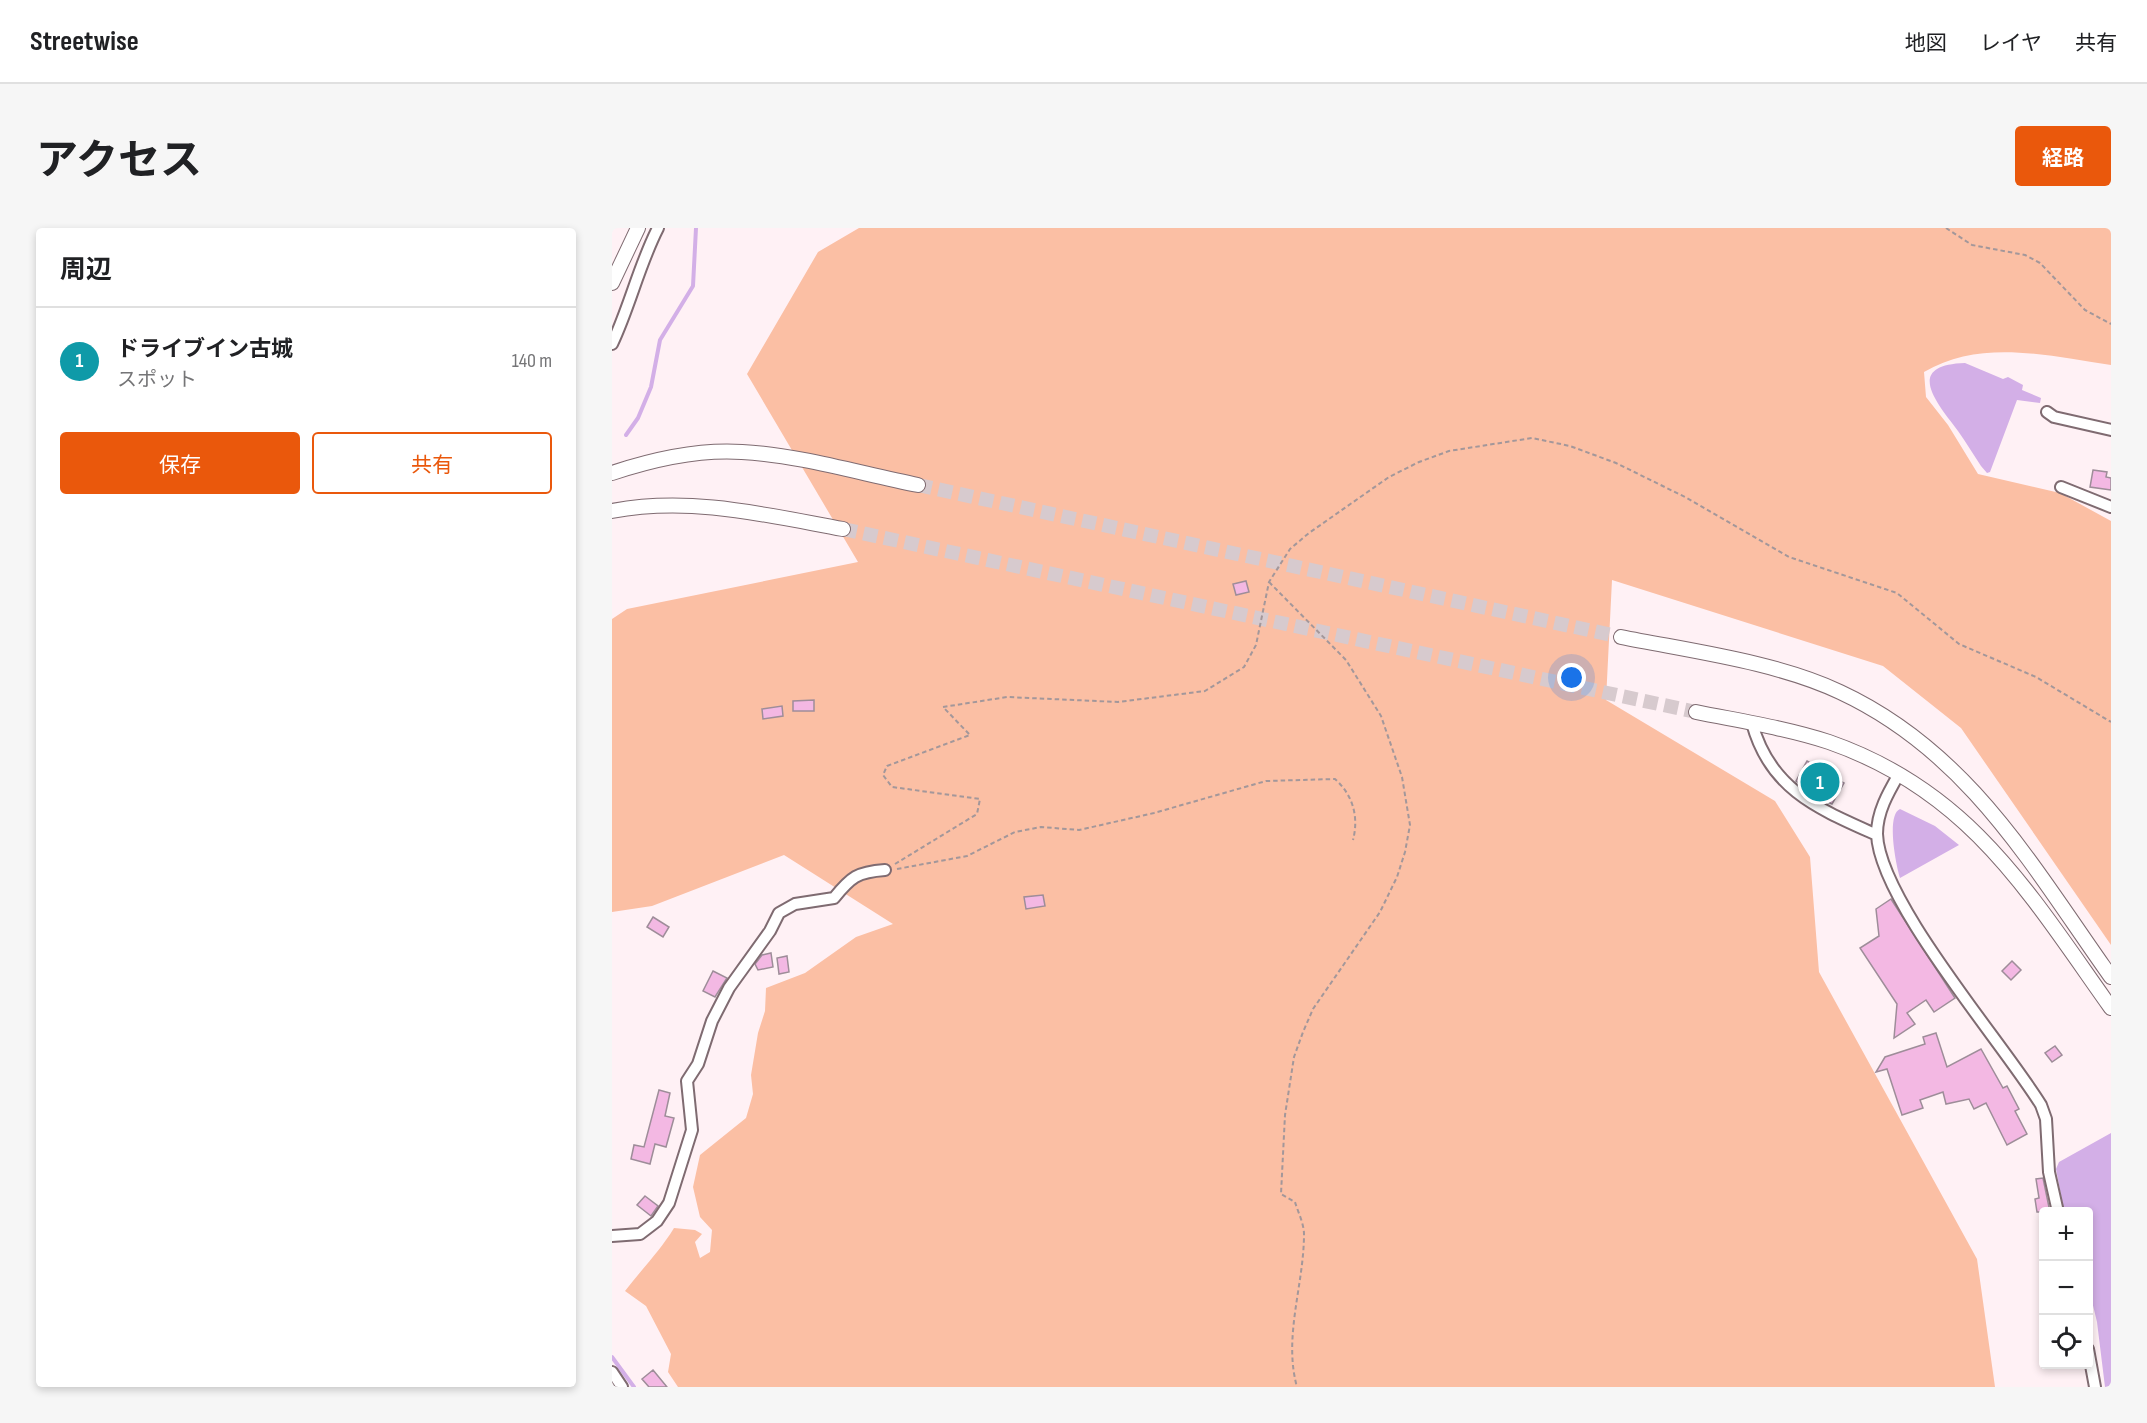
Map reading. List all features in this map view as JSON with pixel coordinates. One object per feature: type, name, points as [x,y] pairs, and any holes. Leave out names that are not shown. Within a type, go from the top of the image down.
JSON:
[{"type":"street","points":[[612,283],[638,228]]},
{"type":"street","points":[[612,344],[631,299],[642,259],[658,228]]},
{"type":"street","points":[[2047,412],[2054,417],[2111,430]]},
{"type":"street","points":[[612,473],[654,459],[743,452],[918,485]]},
{"type":"street","points":[[2061,487],[2111,507]]},
{"type":"street","points":[[612,512],[658,506],[714,507],[843,529]]},
{"type":"street","points":[[1621,637],[1717,656],[1803,678],[1839,691],[1908,731],[1935,752],[1980,797],[2111,977]]},
{"type":"street","points":[[1696,712],[1829,742],[1899,774],[1938,798],[1998,854],[2111,1008]]},
{"type":"street","points":[[1752,723],[1764,757],[1787,784],[1817,808],[1877,835]]},
{"type":"street","points":[[1899,774],[1879,816],[1877,835],[1890,879],[1900,899],[2041,1105],[2046,1119],[2049,1172],[2057,1207]]},
{"type":"street","points":[[612,1236],[639,1234],[657,1221],[669,1203],[692,1130],[687,1081],[698,1064],[712,1021],[729,988],[770,932],[779,913],[795,903],[834,898],[849,879],[865,872],[885,870]]},
{"type":"street","points":[[2092,1369],[2095,1387]]},
{"type":"street","points":[[612,1372],[622,1387]]},
{"type":"path","points":[[1946,228],[1972,245],[2025,255],[2040,263],[2085,310],[2111,324]]},
{"type":"path","points":[[885,870],[977,814],[980,799],[892,787],[883,775],[887,766],[970,735],[943,707],[1008,697],[1118,702],[1205,691],[1244,667],[1256,645],[1269,582],[1290,549],[1389,477],[1419,462],[1449,451],[1496,442],[1532,438],[1570,446],[1616,463],[1685,497],[1789,557],[1897,593],[1959,644],[2036,678],[2111,722]]},
{"type":"path","points":[[1269,582],[1346,660],[1381,716],[1402,777],[1410,825],[1397,877],[1380,912],[1314,1009],[1294,1057],[1283,1127],[1281,1194],[1295,1202],[1304,1232],[1297,1314],[1292,1334],[1297,1387]]},
{"type":"path","points":[[885,870],[910,868],[967,856],[1016,832],[1041,827],[1079,830],[1154,813],[1266,781],[1335,779],[1343,786],[1354,808],[1356,826],[1353,840]]},
{"type":"shaded area","points":[[859,228],[2111,228],[2111,365],[2040,354],[1992,352],[1969,355],[1924,372],[1926,397],[1948,425],[1978,474],[2060,493],[2111,521],[2111,945],[1961,728],[1883,666],[1612,580],[1606,700],[1775,801],[1810,857],[1819,972],[1977,1259],[1995,1387],[678,1387],[668,1372],[671,1354],[646,1306],[625,1291],[657,1253],[674,1228],[695,1230],[702,1234],[695,1242],[700,1258],[710,1252],[712,1230],[700,1217],[693,1187],[700,1155],[746,1118],[753,1094],[751,1075],[758,1033],[765,1011],[766,988],[805,973],[856,937],[893,924],[784,855],[652,906],[612,912],[612,619],[627,609],[858,562],[747,374],[818,252]]},
{"type":"shaded area","points":[[1965,363],[2003,379],[2008,377],[2023,385],[2022,390],[2041,398],[2040,403],[2017,400],[1990,472],[1987,473],[1941,408],[1930,387],[1930,378],[1935,370],[1946,365]]},
{"type":"shaded area","points":[[1900,809],[1935,826],[1959,845],[1900,878],[1893,830],[1896,813]]},
{"type":"shaded area","points":[[2111,1133],[2111,1387],[2105,1387],[2093,1306],[2093,1207],[2063,1207],[2056,1169],[2059,1162]]},
{"type":"building","points":[[2093,470],[2107,472],[2106,477],[2111,478],[2111,490],[2090,487]]},
{"type":"building","points":[[1246,581],[1249,592],[1236,595],[1233,584]]},
{"type":"building","points":[[814,700],[814,711],[793,711],[793,701]]},
{"type":"building","points":[[782,706],[783,716],[763,719],[762,709]]},
{"type":"building","points":[[1807,761],[1844,783],[1832,804],[1796,781]]},
{"type":"building","points":[[1043,895],[1045,906],[1026,909],[1024,897]]},
{"type":"building","points":[[1891,899],[1955,998],[1934,1012],[1926,1000],[1907,1013],[1915,1024],[1894,1038],[1897,1004],[1860,948],[1879,936],[1876,909]]},
{"type":"building","points":[[653,917],[669,927],[663,937],[647,927]]},
{"type":"building","points":[[771,953],[773,967],[758,970],[755,964],[762,955]]},
{"type":"building","points":[[787,956],[789,972],[779,974],[777,958]]},
{"type":"building","points":[[2012,961],[2021,970],[2011,980],[2002,971]]},
{"type":"building","points":[[713,971],[727,978],[715,997],[703,991]]},
{"type":"building","points":[[1936,1033],[1947,1067],[1981,1049],[2003,1088],[2007,1086],[2019,1109],[2015,1111],[2027,1134],[2007,1145],[1986,1103],[1974,1109],[1969,1099],[1946,1104],[1943,1092],[1920,1100],[1923,1108],[1902,1115],[1887,1069],[1876,1072],[1885,1057],[1925,1044],[1923,1037]]},
{"type":"building","points":[[2055,1046],[2062,1055],[2052,1062],[2045,1053]]},
{"type":"building","points":[[659,1090],[670,1093],[665,1116],[674,1118],[666,1147],[655,1144],[650,1164],[631,1159],[634,1145],[644,1147]]},
{"type":"building","points":[[2043,1178],[2049,1207],[2039,1207],[2039,1212],[2037,1212],[2035,1199],[2039,1198],[2036,1179]]},
{"type":"building","points":[[645,1196],[658,1206],[651,1216],[637,1205]]},
{"type":"building","points":[[653,1370],[667,1387],[649,1387],[642,1379]]},
{"type":"waterway","points":[[626,435],[638,418],[651,387],[660,340],[693,286],[696,228]]},
{"type":"waterway","points":[[612,1357],[634,1387]]},
{"type":"tunnel","points":[[918,485],[1621,637]]},
{"type":"tunnel","points":[[843,529],[1696,712]]},
{"type":"place","name":"ドライブイン古城","points":[[1820,782]]}]
